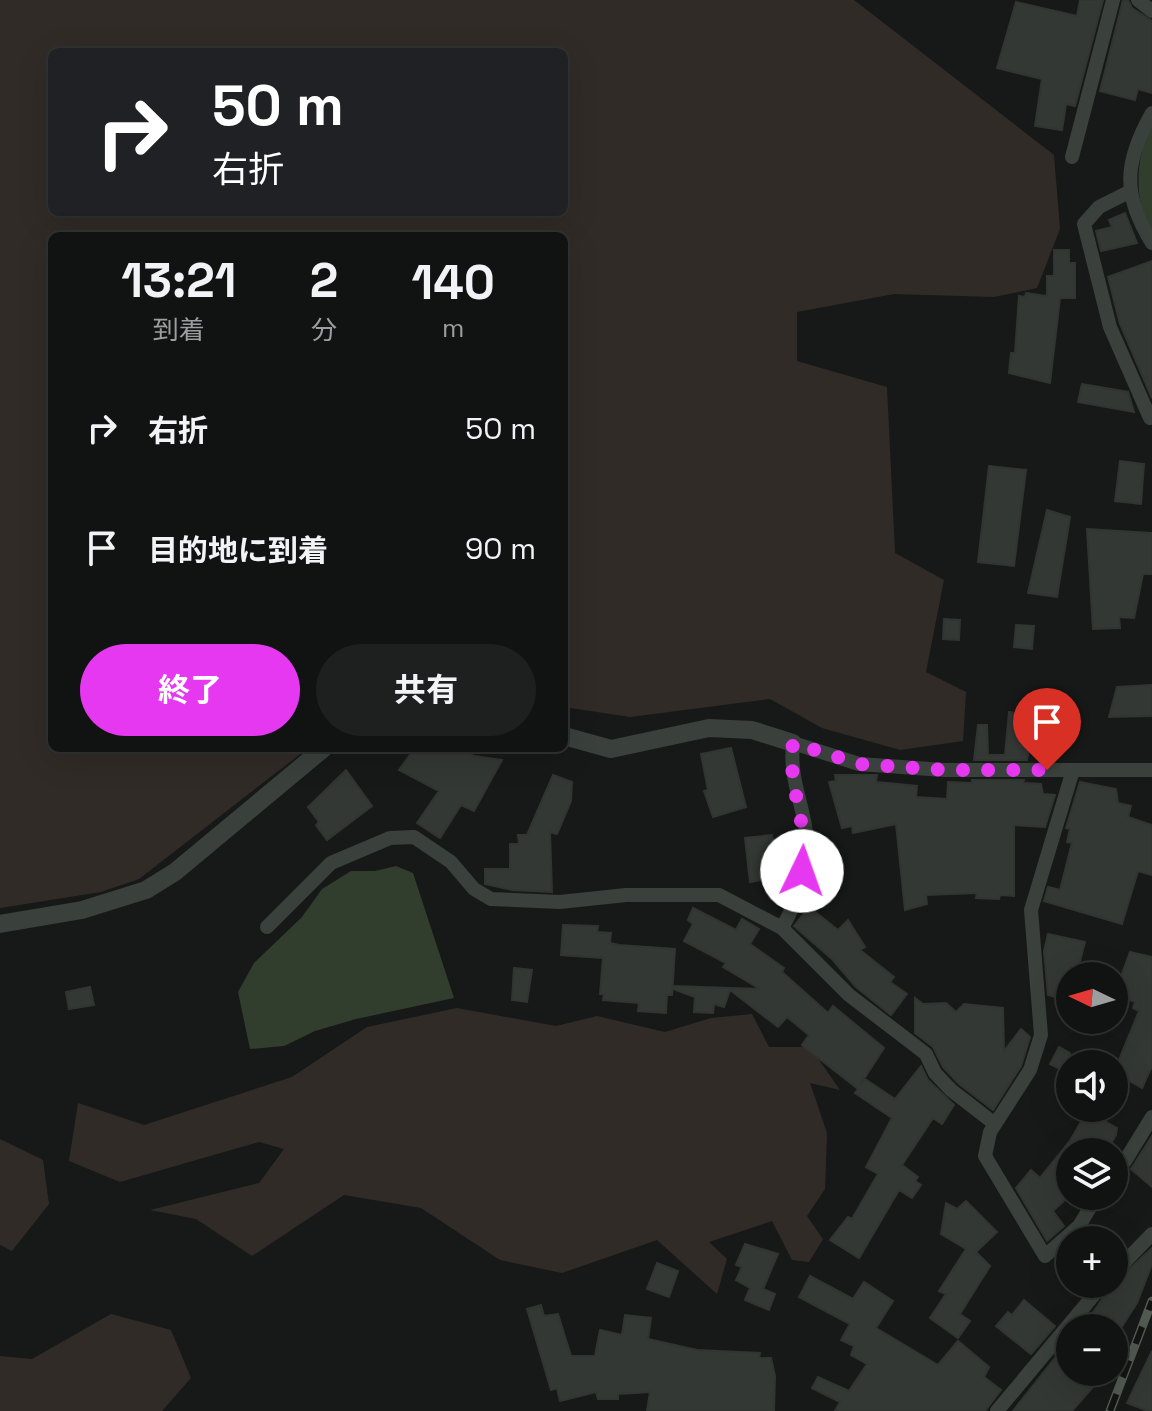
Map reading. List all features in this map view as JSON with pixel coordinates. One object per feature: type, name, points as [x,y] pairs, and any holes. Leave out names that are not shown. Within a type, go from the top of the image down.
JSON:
[{"type":"street","points":[[1072,157],[1113,0]]},
{"type":"street","points":[[1138,0],[1152,11]]},
{"type":"street","points":[[1152,113],[1139,136],[1131,162],[1129,192],[1135,216],[1152,243]]},
{"type":"street","points":[[1129,192],[1099,207],[1084,224],[1110,327],[1151,420]]},
{"type":"street","points":[[568,737],[611,749],[709,728],[752,730],[859,764],[944,770],[1152,770]]},
{"type":"street","points":[[782,928],[798,900],[807,841],[790,769],[793,743]]},
{"type":"street","points":[[0,924],[82,910],[146,890],[175,872],[319,752]]},
{"type":"street","points":[[1073,770],[1031,910],[1041,1035],[1030,1070],[995,1124],[985,1156],[1045,1256],[1079,1226],[1089,1210]]},
{"type":"street","points":[[267,927],[331,863],[390,838],[414,837],[451,862],[474,889],[491,899],[560,902],[626,895],[719,895],[782,928],[849,995],[926,1054],[935,1073],[951,1090],[995,1124]]},
{"type":"street","points":[[1128,1156],[1152,1117]]},
{"type":"street","points":[[1128,1259],[1152,1234]]},
{"type":"street","points":[[997,1411],[1091,1298]]},
{"type":"shaded area","points":[[0,0],[854,0],[1054,155],[1060,229],[1037,288],[994,297],[894,294],[797,312],[797,361],[887,387],[895,553],[944,580],[926,672],[966,692],[963,741],[900,750],[822,728],[770,699],[630,717],[568,708],[568,232],[48,232],[48,752],[303,752],[139,879],[101,892],[0,908]]},
{"type":"shaded area","points":[[1152,126],[1152,234],[1142,209],[1138,180],[1142,152]]},
{"type":"shaded area","points":[[396,866],[413,873],[454,998],[356,1019],[315,1031],[284,1046],[250,1049],[238,992],[254,963],[302,917],[322,889],[351,871],[375,871]]},
{"type":"shaded area","points":[[457,1008],[556,1026],[597,1016],[665,1032],[711,1018],[752,1014],[769,1047],[810,1047],[840,1090],[810,1083],[827,1133],[825,1189],[807,1216],[823,1239],[809,1262],[792,1260],[772,1221],[709,1242],[727,1259],[717,1294],[657,1240],[562,1273],[500,1260],[421,1208],[344,1195],[252,1256],[196,1219],[150,1210],[259,1183],[284,1149],[259,1142],[120,1182],[69,1161],[78,1103],[144,1125],[292,1077],[367,1027]]},
{"type":"shaded area","points":[[0,1139],[43,1160],[49,1204],[12,1251],[0,1245]]},
{"type":"shaded area","points":[[111,1314],[171,1330],[191,1378],[162,1411],[0,1411],[0,1356],[32,1359]]},
{"type":"building","points":[[1080,0],[1103,0],[1075,106],[1066,104],[1062,130],[1035,126],[1042,79],[997,68],[1016,2],[1077,16]]},
{"type":"building","points":[[1123,0],[1128,0],[1132,8],[1152,21],[1152,93],[1138,89],[1135,100],[1100,91]]},
{"type":"building","points":[[1125,213],[1137,243],[1101,251],[1096,231],[1112,227],[1109,220]]},
{"type":"building","points":[[1054,250],[1069,250],[1069,263],[1075,263],[1075,298],[1060,298],[1050,383],[1009,373],[1011,353],[1015,353],[1019,296],[1025,297],[1026,293],[1047,296],[1047,276],[1054,276]]},
{"type":"building","points":[[1152,261],[1152,398],[1120,324],[1108,277]]},
{"type":"building","points":[[1082,384],[1128,392],[1134,412],[1078,402]]},
{"type":"building","points":[[1120,461],[1144,464],[1141,504],[1115,501]]},
{"type":"building","points":[[989,466],[1026,470],[1014,566],[978,562]]},
{"type":"building","points":[[1047,510],[1070,517],[1057,597],[1028,593]]},
{"type":"building","points":[[1087,529],[1152,533],[1152,574],[1143,574],[1134,618],[1119,617],[1120,628],[1093,629]]},
{"type":"building","points":[[944,619],[960,620],[959,640],[943,639]]},
{"type":"building","points":[[1016,625],[1034,626],[1032,649],[1014,647]]},
{"type":"building","points":[[1151,685],[1152,716],[1109,717],[1117,687]]},
{"type":"building","points":[[1009,712],[1025,714],[1023,735],[1031,739],[1027,760],[974,760],[978,725],[987,725],[988,755],[1005,755]]},
{"type":"building","points":[[731,748],[746,807],[713,817],[704,791],[708,790],[701,754]]},
{"type":"building","points":[[412,752],[467,752],[502,760],[474,811],[461,805],[440,838],[417,823],[439,791],[399,770]]},
{"type":"building","points":[[346,770],[372,806],[327,840],[308,807]]},
{"type":"building","points":[[553,775],[572,782],[571,801],[557,834],[550,832],[552,892],[512,890],[485,884],[485,869],[510,869],[510,844],[519,844],[518,835],[527,835]]},
{"type":"building","points":[[835,775],[877,775],[876,782],[917,786],[916,797],[947,799],[948,782],[972,783],[972,780],[1024,780],[1023,783],[1041,784],[1043,794],[1055,795],[1045,827],[1014,825],[1014,896],[1000,895],[999,899],[976,898],[977,893],[926,895],[927,904],[905,910],[896,824],[853,833],[852,826],[842,828],[829,782],[836,781]]},
{"type":"building","points":[[1080,782],[1116,789],[1118,803],[1131,806],[1128,817],[1152,825],[1152,875],[1138,871],[1122,924],[1044,901],[1048,887],[1060,890],[1072,843],[1067,842],[1070,829],[1066,828]]},
{"type":"building","points":[[772,835],[779,877],[750,882],[745,838]]},
{"type":"building","points":[[809,907],[838,930],[848,920],[865,947],[860,950],[894,977],[890,982],[907,994],[891,1015],[856,987],[832,959],[794,926]]},
{"type":"building","points":[[693,908],[736,930],[742,919],[759,929],[750,944],[784,968],[782,972],[828,1013],[833,1006],[884,1048],[860,1085],[865,1079],[895,1099],[921,1066],[928,1080],[954,1105],[942,1124],[933,1118],[902,1165],[918,1177],[915,1181],[921,1185],[912,1198],[899,1190],[859,1258],[830,1240],[848,1217],[852,1219],[878,1174],[866,1167],[892,1118],[855,1093],[858,1089],[802,1045],[809,1035],[787,1017],[778,1027],[730,990],[724,1007],[714,1004],[713,1013],[694,1012],[695,997],[673,989],[674,986],[760,989],[723,967],[726,963],[684,941],[693,924],[688,920]]},
{"type":"building","points":[[563,925],[598,926],[597,932],[611,933],[610,943],[619,945],[675,949],[672,995],[667,995],[666,1013],[638,1011],[639,1003],[603,1000],[604,994],[600,994],[603,958],[561,955]]},
{"type":"building","points":[[1048,934],[1085,942],[1080,962],[1056,962],[1056,997],[1048,995],[1044,951]]},
{"type":"building","points":[[1130,952],[1152,957],[1152,1066],[1142,1088],[1128,1080],[1128,1050],[1123,1050],[1139,1011],[1133,1008],[1135,1002],[1128,999],[1126,962]]},
{"type":"building","points":[[514,968],[532,970],[527,1002],[512,1000]]},
{"type":"building","points":[[90,987],[94,1005],[69,1009],[66,992]]},
{"type":"building","points":[[915,998],[923,1004],[946,1003],[956,1012],[964,1004],[1003,1008],[1004,1051],[1021,1029],[1030,1037],[1021,1066],[993,1110],[958,1083],[943,1067],[933,1047],[915,1033]]},
{"type":"building","points":[[1056,1053],[1056,1067],[1050,1064]]},
{"type":"building","points":[[1081,1122],[1106,1122],[1117,1128],[1114,1138],[1072,1138]]},
{"type":"building","points":[[1152,1136],[1152,1187],[1131,1169]]},
{"type":"building","points":[[1056,1158],[1056,1208],[1053,1211],[1064,1226],[1056,1226],[1056,1233],[1047,1241],[1016,1188],[1031,1170],[1040,1178]]},
{"type":"building","points":[[966,1201],[997,1232],[976,1252],[990,1266],[960,1314],[970,1321],[958,1338],[930,1318],[946,1294],[939,1291],[966,1249],[941,1234],[946,1203],[957,1209]]},
{"type":"building","points":[[745,1244],[778,1254],[763,1289],[775,1294],[769,1310],[745,1300],[750,1288],[736,1280],[742,1267],[736,1265]]},
{"type":"building","points":[[1152,1248],[1152,1264],[1137,1303],[1128,1317],[1128,1314],[1092,1314],[1103,1298],[1128,1298],[1128,1270]]},
{"type":"building","points":[[657,1263],[678,1271],[669,1297],[647,1289]]},
{"type":"building","points":[[810,1276],[853,1299],[864,1282],[893,1301],[876,1328],[938,1365],[958,1341],[989,1367],[984,1377],[1001,1390],[985,1411],[835,1411],[840,1402],[812,1388],[818,1377],[849,1391],[867,1364],[851,1355],[854,1346],[841,1340],[850,1324],[799,1297]]},
{"type":"building","points":[[1024,1300],[1055,1326],[1031,1354],[996,1326],[1008,1312],[1012,1315]]},
{"type":"building","points":[[541,1305],[544,1316],[558,1314],[571,1356],[595,1356],[600,1330],[622,1335],[625,1315],[651,1318],[648,1339],[697,1350],[760,1353],[759,1358],[771,1358],[775,1376],[774,1411],[647,1411],[650,1392],[618,1394],[618,1399],[598,1399],[596,1392],[560,1401],[557,1388],[551,1390],[527,1309]]},
{"type":"building","points":[[1152,1351],[1152,1411],[1148,1411],[1127,1403]]},
{"type":"building","points":[[1056,1357],[1056,1386],[1094,1386],[1072,1411],[1013,1411]]},
{"type":"railway","points":[[1110,1411],[1152,1301]]},
{"type":"route","points":[[802,871],[807,841],[790,769],[793,743],[859,764],[944,770],[1047,770]]}]
